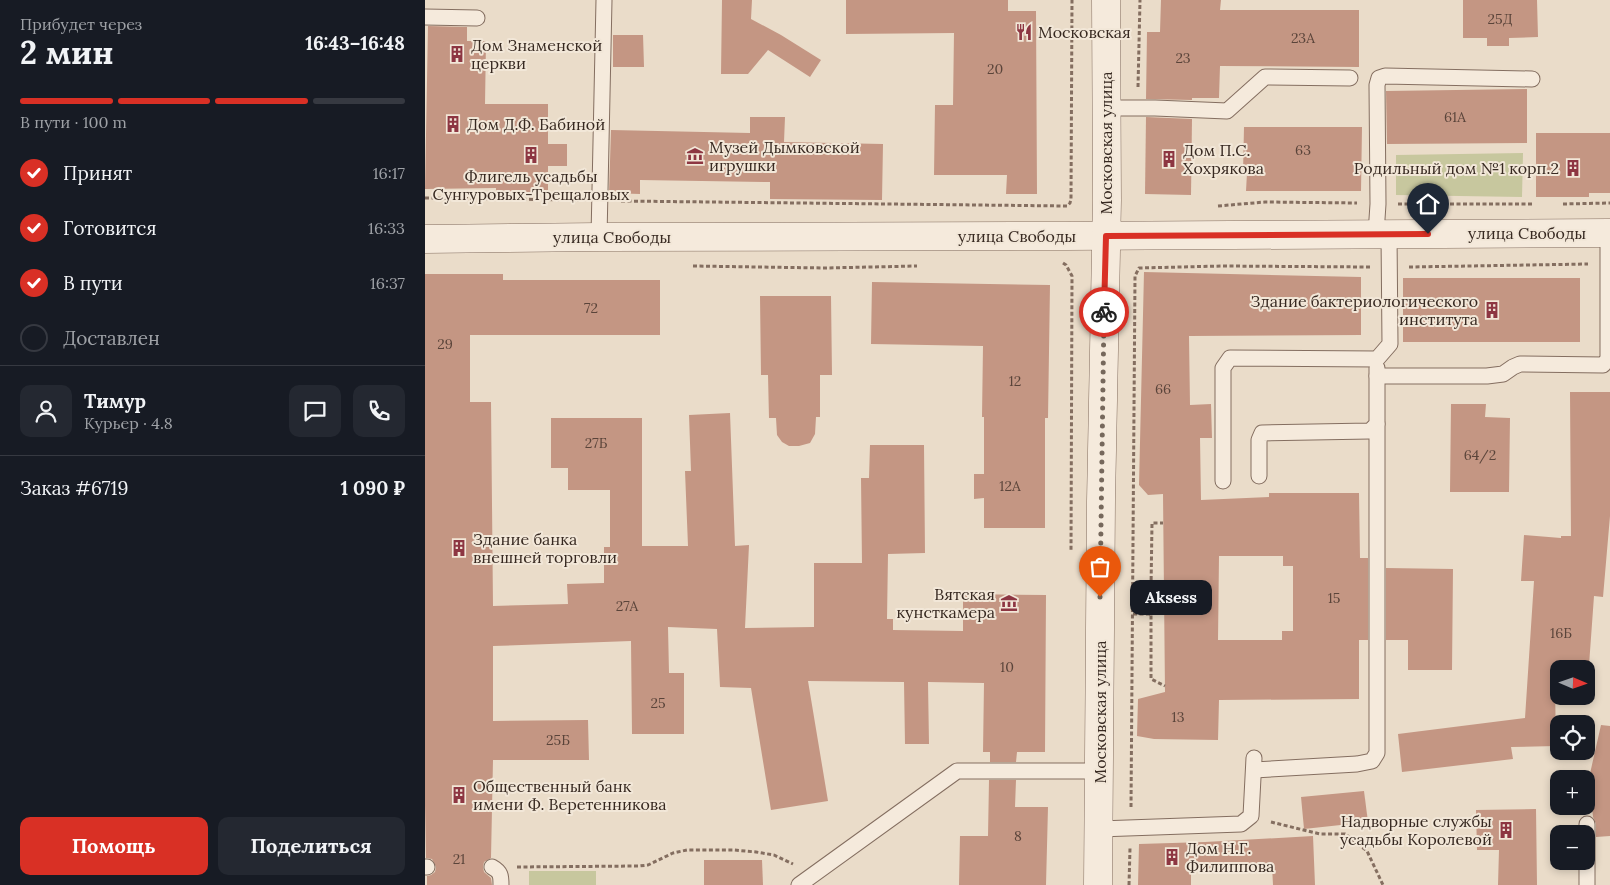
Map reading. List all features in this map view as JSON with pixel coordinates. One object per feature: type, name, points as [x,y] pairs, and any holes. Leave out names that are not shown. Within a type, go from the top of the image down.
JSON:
[{"type":"street","name":"Московская улица","points":[[1098,885],[1101,501],[1106,236],[1106,0]]},
{"type":"street","name":"улица Свободы","points":[[425,240],[599,237],[1609,233]]},
{"type":"lane","points":[[599,237],[604,0]]},
{"type":"lane","points":[[425,18],[477,18]]},
{"type":"lane","points":[[1099,829],[1241,824],[1251,816],[1254,764],[1357,764],[1373,761],[1377,753],[1377,359],[1390,344],[1383,234],[1378,204],[1377,85],[1379,78],[1385,76],[1532,79]]},
{"type":"lane","points":[[1106,108],[1227,111],[1265,77],[1350,78]]},
{"type":"lane","points":[[1377,376],[1487,376],[1503,374],[1520,364],[1603,365],[1608,359],[1609,233]]},
{"type":"lane","points":[[1223,481],[1223,368],[1230,358],[1377,359]]},
{"type":"lane","points":[[1259,476],[1259,440],[1263,433],[1370,431],[1377,424]]},
{"type":"lane","points":[[799,885],[957,771],[1099,771]]},
{"type":"lane","points":[[1587,824],[1587,885]]},
{"type":"lane","points":[[495,869],[501,875],[501,885]]},
{"type":"path","points":[[425,198],[1067,206],[1071,199],[1072,0]]},
{"type":"path","points":[[1137,108],[1140,0]]},
{"type":"path","points":[[1209,207],[1265,202],[1537,204]]},
{"type":"path","points":[[1555,204],[1610,203]]},
{"type":"path","points":[[1061,262],[1066,265],[1072,276],[1071,554]]},
{"type":"path","points":[[1129,885],[1135,276]]},
{"type":"path","points":[[1133,588],[1151,588],[1152,523],[1163,523]]},
{"type":"path","points":[[1133,614],[1151,614],[1151,679],[1165,686]]},
{"type":"path","points":[[1251,816],[1285,827],[1320,834],[1345,834],[1367,851],[1383,885]]},
{"type":"path","points":[[495,869],[639,866],[655,863],[680,851],[734,850],[774,855],[815,874]]},
{"type":"green space","points":[[1523,153],[1522,197],[1396,195],[1396,155]]},
{"type":"green space","points":[[529,871],[596,871],[596,885],[529,885]]},
{"type":"building","points":[[722,0],[752,0],[751,19],[821,60],[810,77],[768,50],[748,74],[721,74]]},
{"type":"building","points":[[846,0],[1008,0],[1008,11],[1036,11],[1037,194],[1006,194],[1007,175],[934,175],[935,105],[953,105],[954,33],[846,34]]},
{"type":"building","points":[[1161,0],[1221,0],[1220,10],[1359,10],[1359,67],[1220,66],[1219,98],[1192,98],[1192,100],[1146,99],[1147,32],[1160,32]]},
{"type":"building","points":[[1463,0],[1537,0],[1538,37],[1509,38],[1509,46],[1487,46],[1487,38],[1463,38]]},
{"type":"building","points":[[428,26],[467,27],[467,41],[486,41],[485,104],[548,104],[548,144],[567,144],[567,166],[548,166],[548,192],[496,192],[496,188],[425,189]]},
{"type":"building","points":[[613,35],[643,35],[644,67],[613,67]]},
{"type":"building","points":[[1527,89],[1527,143],[1387,144],[1386,91]]},
{"type":"building","points":[[750,117],[785,117],[784,142],[883,144],[882,200],[770,199],[770,182],[640,180],[640,194],[609,193],[611,130],[750,133]]},
{"type":"building","name":"Дом П.С. Хохрякова","points":[[1146,117],[1192,119],[1191,195],[1145,194]]},
{"type":"building","points":[[1244,127],[1362,127],[1361,191],[1246,191],[1247,173],[1243,173]]},
{"type":"building","name":"Родильный дом №1 корп.2","points":[[1536,133],[1610,133],[1610,193],[1589,193],[1589,197],[1536,197]]},
{"type":"building","points":[[1144,272],[1361,277],[1361,335],[1189,336],[1190,405],[1211,404],[1212,438],[1200,438],[1201,500],[1269,497],[1269,493],[1359,493],[1360,558],[1368,558],[1368,640],[1359,640],[1359,699],[1219,700],[1218,740],[1154,739],[1137,736],[1138,699],[1165,692],[1163,494],[1148,495],[1139,485]],"holes":[[[1219,556],[1283,556],[1283,566],[1293,566],[1293,631],[1282,631],[1282,640],[1218,640]]]},
{"type":"building","points":[[425,274],[503,274],[503,280],[660,280],[660,335],[470,335],[470,402],[491,402],[493,606],[568,604],[567,584],[604,583],[604,547],[610,547],[610,490],[568,490],[568,468],[551,468],[551,418],[642,418],[642,546],[688,546],[685,471],[691,471],[689,415],[730,413],[735,546],[749,545],[745,628],[814,627],[814,563],[862,563],[861,478],[869,478],[870,445],[924,445],[925,553],[888,554],[887,619],[893,619],[893,630],[963,631],[963,594],[1046,595],[1045,752],[1017,752],[1016,762],[990,762],[990,752],[983,752],[984,683],[928,682],[929,744],[905,744],[904,682],[808,681],[828,801],[771,810],[751,688],[720,687],[717,629],[668,627],[669,673],[684,673],[684,734],[632,734],[631,641],[493,646],[493,721],[588,720],[589,760],[493,760],[491,858],[484,862],[483,867],[484,872],[491,878],[492,885],[427,885],[427,876],[435,872],[436,867],[432,859],[426,858],[425,805]]},
{"type":"building","name":"Здание бактериологического института","points":[[1403,278],[1580,278],[1580,342],[1403,342]]},
{"type":"building","points":[[872,282],[1050,285],[1048,418],[1045,418],[1045,528],[984,528],[984,498],[974,499],[974,474],[984,474],[984,417],[982,417],[983,346],[871,344]]},
{"type":"building","points":[[760,296],[831,296],[832,375],[820,375],[820,417],[816,417],[815,434],[810,443],[789,446],[782,442],[777,435],[776,418],[769,418],[768,375],[761,375]]},
{"type":"building","points":[[1570,392],[1610,392],[1610,516],[1603,597],[1594,596],[1589,660],[1550,660],[1550,705],[1555,705],[1555,715],[1550,715],[1550,746],[1511,747],[1513,759],[1402,772],[1398,734],[1525,718],[1534,581],[1521,581],[1524,535],[1561,538],[1561,536],[1571,536]]},
{"type":"building","points":[[1451,404],[1486,404],[1485,417],[1510,418],[1509,492],[1450,492]]},
{"type":"building","points":[[1386,568],[1453,569],[1452,670],[1408,670],[1408,640],[1386,640]]},
{"type":"building","points":[[1601,725],[1610,726],[1610,836],[1596,837],[1596,824],[1593,815],[1595,815],[1595,770],[1591,770],[1593,760],[1595,760]]},
{"type":"building","points":[[989,780],[1016,780],[1015,807],[1048,807],[1046,885],[959,885],[960,836],[988,836]]},
{"type":"building","points":[[1364,791],[1368,822],[1304,829],[1301,797]]},
{"type":"building","name":"Надворные службы усадьбы Королевой","points":[[1536,809],[1537,885],[1498,885],[1499,850],[1477,850],[1476,810]]},
{"type":"building","points":[[1313,836],[1315,885],[1273,885],[1272,866],[1191,870],[1191,885],[1138,885],[1139,844]]},
{"type":"building","points":[[704,860],[762,860],[763,885],[704,885]]},
{"type":"way so far","points":[[1100,597],[1104,312]]},
{"type":"place","name":"Московская","points":[[1024,32]]},
{"type":"place","name":"Дом Знаменской церкви","points":[[457,54]]},
{"type":"place","name":"Дом Д.Ф. Бабиной","points":[[453,124]]},
{"type":"place","name":"Флигель усадьбы Сунгуровых-Трещаловых","points":[[531,155]]},
{"type":"place","name":"Музей Дымковской игрушки","points":[[695,156]]},
{"type":"place","name":"Дом П.С. Хохрякова","points":[[1169,159]]},
{"type":"place","name":"Родильный дом №1 корп.2","points":[[1573,168]]},
{"type":"place","name":"Здание бактериологического института","points":[[1492,310]]},
{"type":"place","name":"Здание банка внешней торговли","points":[[459,548]]},
{"type":"place","name":"Aksess","points":[[1100,597]]},
{"type":"place","name":"Вятская кунсткамера","points":[[1009,603]]},
{"type":"place","name":"Общественный банк имени Ф. Веретенникова","points":[[459,795]]},
{"type":"place","name":"Надворные службы усадьбы Королевой","points":[[1506,830]]},
{"type":"place","name":"Дом Н.Г. Филиппова","points":[[1172,857]]},
{"type":"route","points":[[1104,312],[1106,236],[1428,234]]}]
